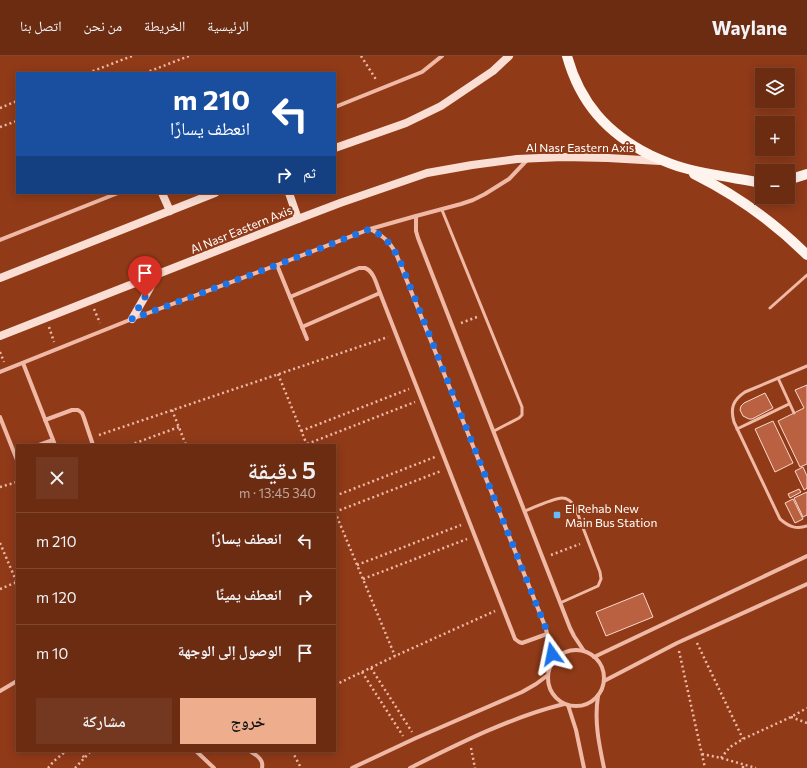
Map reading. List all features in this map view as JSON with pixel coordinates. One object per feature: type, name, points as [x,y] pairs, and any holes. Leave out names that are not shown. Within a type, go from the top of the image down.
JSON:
[{"type":"main road","points":[[567,56],[570,68],[578,86],[589,105],[618,136],[636,148],[664,161],[684,168],[713,183],[742,201],[769,220],[807,255]]},
{"type":"main road","points":[[684,168],[755,182]]},
{"type":"main road","points":[[795,178],[807,174]]},
{"type":"street","points":[[336,107],[422,72],[442,56]]},
{"type":"street","points":[[336,148],[406,123],[441,106],[493,71],[509,56]]},
{"type":"street","name":"Al Nasr Eastern Axis","points":[[0,336],[340,203],[427,174],[472,165],[528,158],[578,157],[664,161]]},
{"type":"street","points":[[0,372],[132,319],[370,229],[442,210],[486,194],[508,179],[528,158]]},
{"type":"street","points":[[0,240],[115,194]]},
{"type":"street","points":[[162,194],[170,211]]},
{"type":"street","points":[[0,278],[213,194]]},
{"type":"street","points":[[289,194],[298,219]]},
{"type":"street","points":[[416,216],[416,231],[418,238],[560,603],[572,632],[584,651]]},
{"type":"street","points":[[370,229],[380,234],[389,242],[395,251],[547,634],[550,644],[552,663],[548,675],[549,689],[558,700],[566,705],[576,707],[592,702],[598,696],[604,681],[602,668],[594,657],[584,651],[577,650],[563,653],[552,663]]},
{"type":"street","points":[[277,265],[307,339]]},
{"type":"street","points":[[290,297],[359,268],[365,268],[370,271],[422,399],[515,639],[522,643],[547,634]]},
{"type":"street","points":[[132,319],[158,274]]},
{"type":"street","points":[[302,327],[380,294]]},
{"type":"street","points":[[23,363],[55,444]]},
{"type":"street","points":[[45,420],[72,410],[78,410],[82,413],[93,444]]},
{"type":"street","points":[[0,417],[16,453]]},
{"type":"street","points":[[42,444],[53,440]]},
{"type":"street","points":[[594,657],[807,556]]},
{"type":"street","points":[[604,681],[677,643],[807,584]]},
{"type":"street","points":[[352,768],[416,738],[522,692],[548,675]]},
{"type":"street","points":[[0,691],[16,682]]},
{"type":"street","points":[[598,696],[596,711],[597,729],[604,768]]},
{"type":"street","points":[[410,768],[469,739],[533,713],[566,705]]},
{"type":"street","points":[[566,705],[576,730],[584,768]]},
{"type":"street","points":[[197,752],[214,768]]},
{"type":"street","points":[[252,752],[261,759],[263,765],[262,768]]},
{"type":"lane","points":[[442,210],[522,407],[522,415],[519,418],[494,431]]},
{"type":"lane","points":[[770,308],[807,275]]},
{"type":"lane","points":[[807,366],[745,392],[739,396],[732,408],[732,415],[737,429],[780,519],[785,524],[792,527],[799,528],[807,526]]},
{"type":"lane","points":[[778,378],[794,413]]},
{"type":"lane","points":[[737,429],[789,404]]},
{"type":"lane","points":[[524,511],[560,498],[568,499],[573,504],[588,540],[601,576],[600,583],[595,588],[560,603]]},
{"type":"path","points":[[91,72],[132,56]]},
{"type":"path","points":[[148,72],[189,56]]},
{"type":"path","points":[[361,56],[381,88]]},
{"type":"path","points":[[0,108],[16,101]]},
{"type":"path","points":[[0,127],[16,121]]},
{"type":"path","points":[[91,301],[103,331]]},
{"type":"path","points":[[453,326],[485,314]]},
{"type":"path","points":[[45,318],[56,350]]},
{"type":"path","points":[[91,438],[396,335]]},
{"type":"path","points":[[278,374],[307,444]]},
{"type":"path","points":[[301,431],[416,386]]},
{"type":"path","points":[[310,444],[422,399]]},
{"type":"path","points":[[172,410],[186,444]]},
{"type":"path","points":[[133,444],[179,427]]},
{"type":"path","points":[[336,496],[443,454]]},
{"type":"path","points":[[336,512],[448,468]]},
{"type":"path","points":[[0,487],[16,482]]},
{"type":"path","points":[[336,514],[395,656]]},
{"type":"path","points":[[357,566],[469,522]]},
{"type":"path","points":[[363,579],[475,535]]},
{"type":"path","points":[[543,559],[588,540]]},
{"type":"path","points":[[0,543],[16,581]]},
{"type":"path","points":[[0,589],[16,583]]},
{"type":"path","points":[[336,685],[395,656],[503,608]]},
{"type":"path","points":[[693,636],[743,739]]},
{"type":"path","points":[[677,643],[705,768]]},
{"type":"path","points":[[371,668],[416,738]]},
{"type":"path","points":[[362,672],[408,742]]},
{"type":"path","points":[[721,758],[730,747],[743,739],[807,708]]},
{"type":"path","points":[[791,717],[807,723]]},
{"type":"path","points":[[469,739],[475,768]]},
{"type":"path","points":[[50,768],[65,752]]},
{"type":"path","points":[[81,752],[84,758]]},
{"type":"path","points":[[75,768],[90,752]]},
{"type":"path","points":[[293,752],[301,768]]},
{"type":"path","points":[[702,754],[756,768]]},
{"type":"building","points":[[807,385],[807,464],[800,467],[778,421],[804,408],[795,390]]},
{"type":"building","points":[[765,393],[773,408],[752,419],[743,416],[740,410],[741,406],[744,403]]},
{"type":"building","points":[[773,421],[793,463],[775,472],[755,429]]},
{"type":"building","points":[[803,467],[807,476],[807,488],[804,490],[795,471]]},
{"type":"building","points":[[799,489],[801,492],[790,498],[788,494]]},
{"type":"building","points":[[807,492],[807,515],[803,517],[794,498]]},
{"type":"building","points":[[793,499],[803,519],[795,523],[785,503]]},
{"type":"building","points":[[643,593],[653,617],[606,636],[596,612]]},
{"type":"place","name":"El Rehab New Main Bus Station","points":[[557,515]]},
{"type":"route","points":[[145,297],[132,319],[370,229],[380,234],[389,242],[400,261],[545,626],[552,654]]}]
